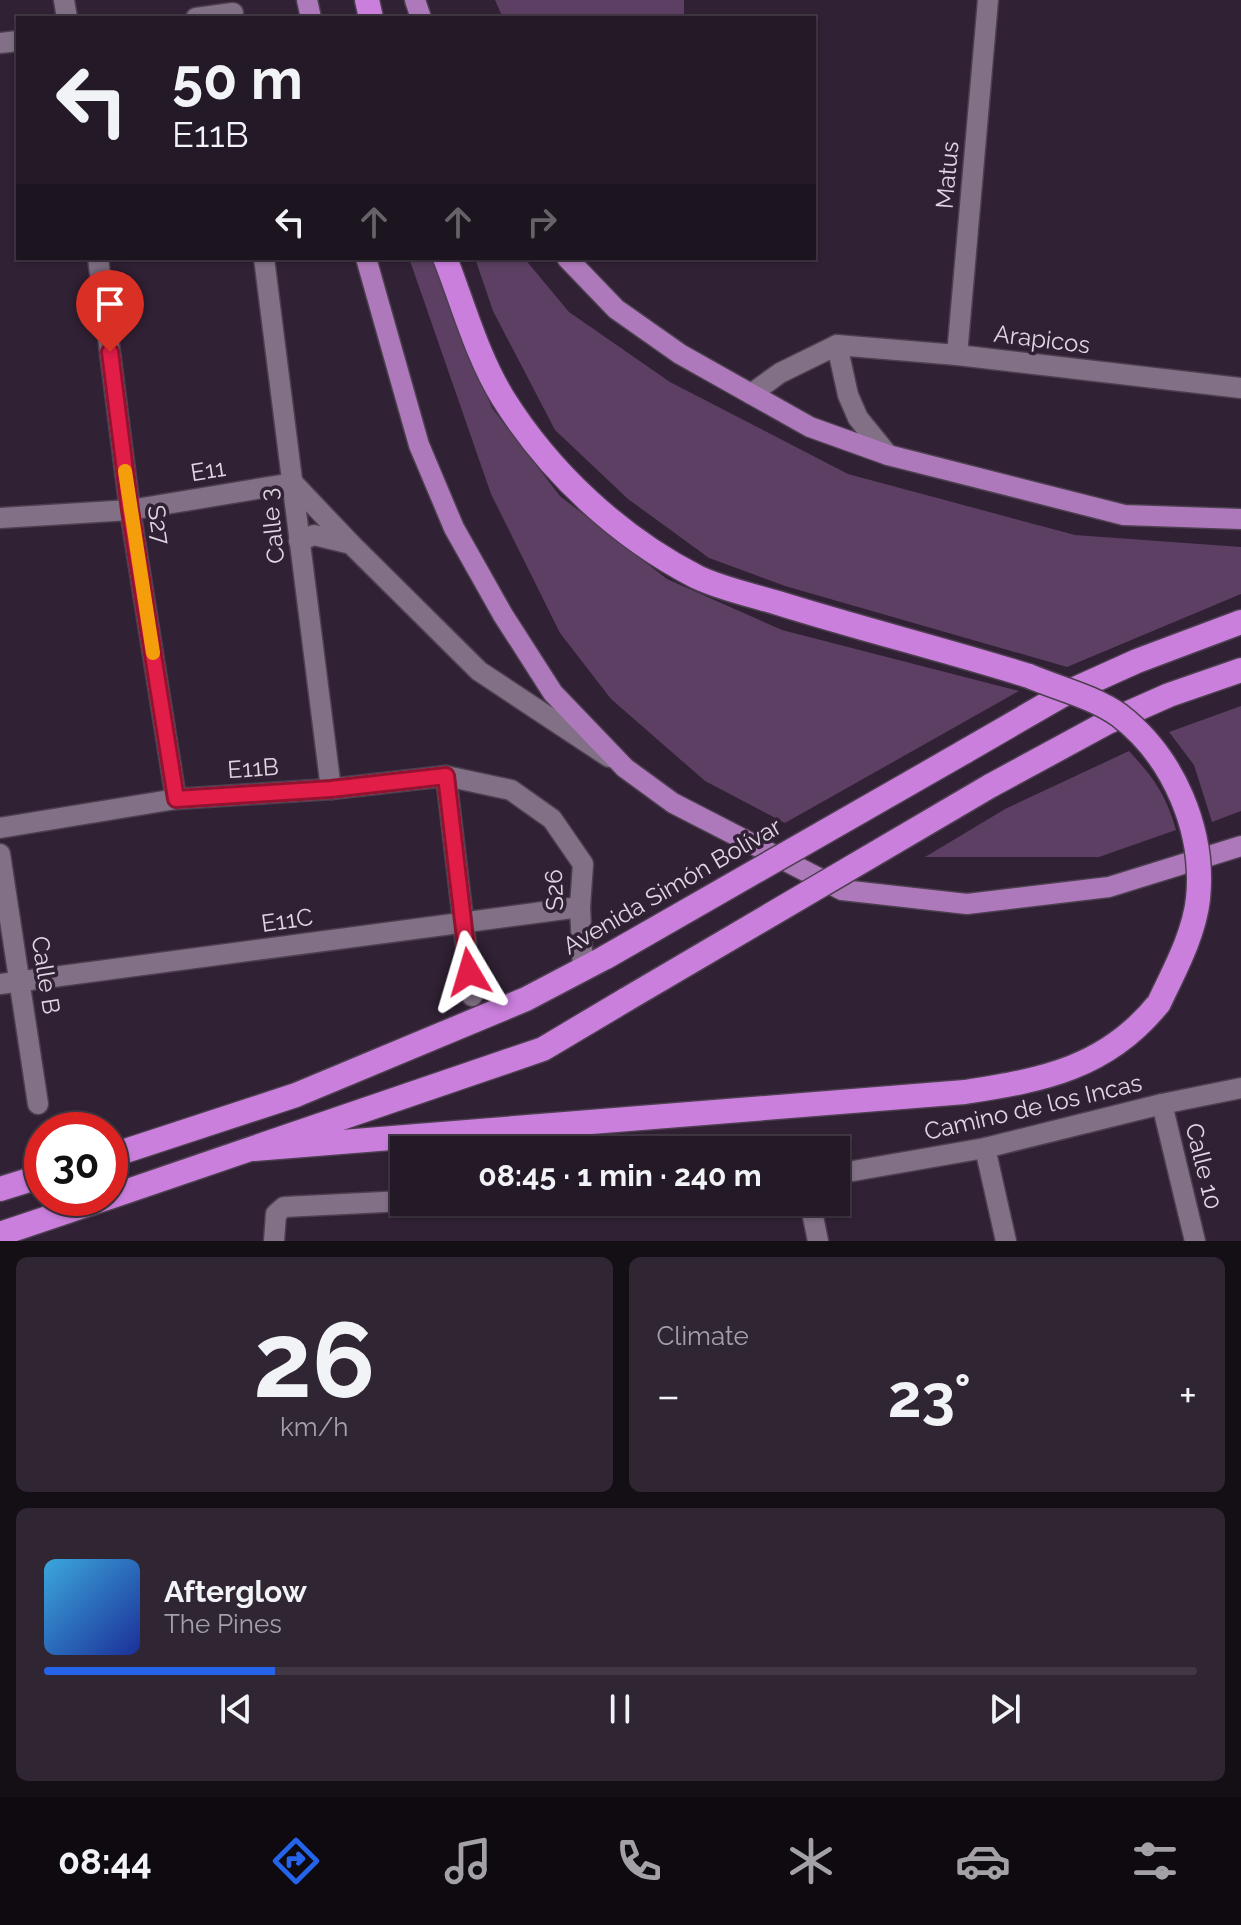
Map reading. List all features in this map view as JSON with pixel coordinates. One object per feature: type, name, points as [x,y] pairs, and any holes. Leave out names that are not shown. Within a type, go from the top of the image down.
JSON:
[{"type":"highway","points":[[254,1149],[965,1092],[1017,1084],[1066,1071],[1094,1059],[1141,1026],[1159,1003],[1177,963],[1198,901],[1196,853],[1184,801],[1159,759],[1142,737],[1117,714],[1029,676],[945,650],[862,630],[699,578],[605,517],[540,449],[502,396],[476,341],[446,260]]},
{"type":"highway","name":"Avenida Simón Bolívar","points":[[128,1150],[296,1095],[526,999],[583,970],[1077,688],[1137,661],[1241,622]]},
{"type":"highway","points":[[128,1190],[543,1049],[990,786],[1108,722],[1169,695],[1241,670]]},
{"type":"highway","points":[[0,1189],[24,1182]]},
{"type":"highway","points":[[0,1234],[53,1216]]},
{"type":"main road","points":[[367,260],[419,445],[454,528],[503,615],[553,693],[625,768],[673,803],[842,890],[967,904],[1109,887],[1241,846]]},
{"type":"main road","points":[[569,260],[616,309],[680,354],[810,427],[888,455],[1124,515],[1241,519]]},
{"type":"street","name":"Matus","points":[[957,355],[988,0]]},
{"type":"street","points":[[205,16],[233,10]]},
{"type":"street","name":"S27","points":[[98,260],[130,510],[176,799]]},
{"type":"street","name":"Calle 3","points":[[264,260],[331,789]]},
{"type":"street","name":"Arapicos","points":[[837,345],[957,355],[1241,388]]},
{"type":"street","points":[[751,394],[780,373],[837,345],[848,395],[858,418],[888,455]]},
{"type":"street","points":[[293,483],[479,671],[625,768]]},
{"type":"street","name":"E11","points":[[0,518],[130,510],[293,483]]},
{"type":"street","points":[[299,541],[314,535],[351,544]]},
{"type":"street","points":[[446,776],[472,996]]},
{"type":"street","name":"E11B","points":[[0,828],[176,799],[331,789],[446,776],[511,790]]},
{"type":"street","name":"S26","points":[[511,790],[552,819],[583,864],[580,907],[583,970]]},
{"type":"street","name":"Calle B","points":[[0,854],[38,1104]]},
{"type":"street","name":"E11C","points":[[0,984],[580,907]]},
{"type":"street","name":"Camino de los Incas","points":[[850,1172],[985,1148],[1162,1104],[1241,1088]]},
{"type":"street","name":"Calle 10","points":[[1162,1104],[1195,1241]]},
{"type":"street","points":[[985,1148],[1006,1241]]},
{"type":"street","points":[[274,1241],[276,1214],[284,1207],[390,1202]]},
{"type":"street","points":[[813,1216],[818,1241]]},
{"type":"shaded area","points":[[495,0],[684,0],[684,16],[502,16]]},
{"type":"shaded area","points":[[410,260],[433,260],[492,408],[560,496],[667,579],[782,630],[1019,691],[785,823],[705,781],[611,699],[560,633],[491,494]]},
{"type":"shaded area","points":[[476,260],[526,260],[569,312],[670,382],[848,474],[1075,535],[1241,547],[1241,594],[1067,667],[785,586],[709,558],[628,499],[555,430],[493,311]]},
{"type":"shaded area","points":[[1241,706],[1241,811],[1212,822],[1194,765],[1169,732]]},
{"type":"shaded area","points":[[1129,751],[1158,788],[1176,830],[1099,857],[925,857],[1005,809]]},
{"type":"slow traffic","points":[[125,471],[153,653]]},
{"type":"route","points":[[110,352],[130,510],[176,799],[331,789],[446,776],[469,972]]}]
